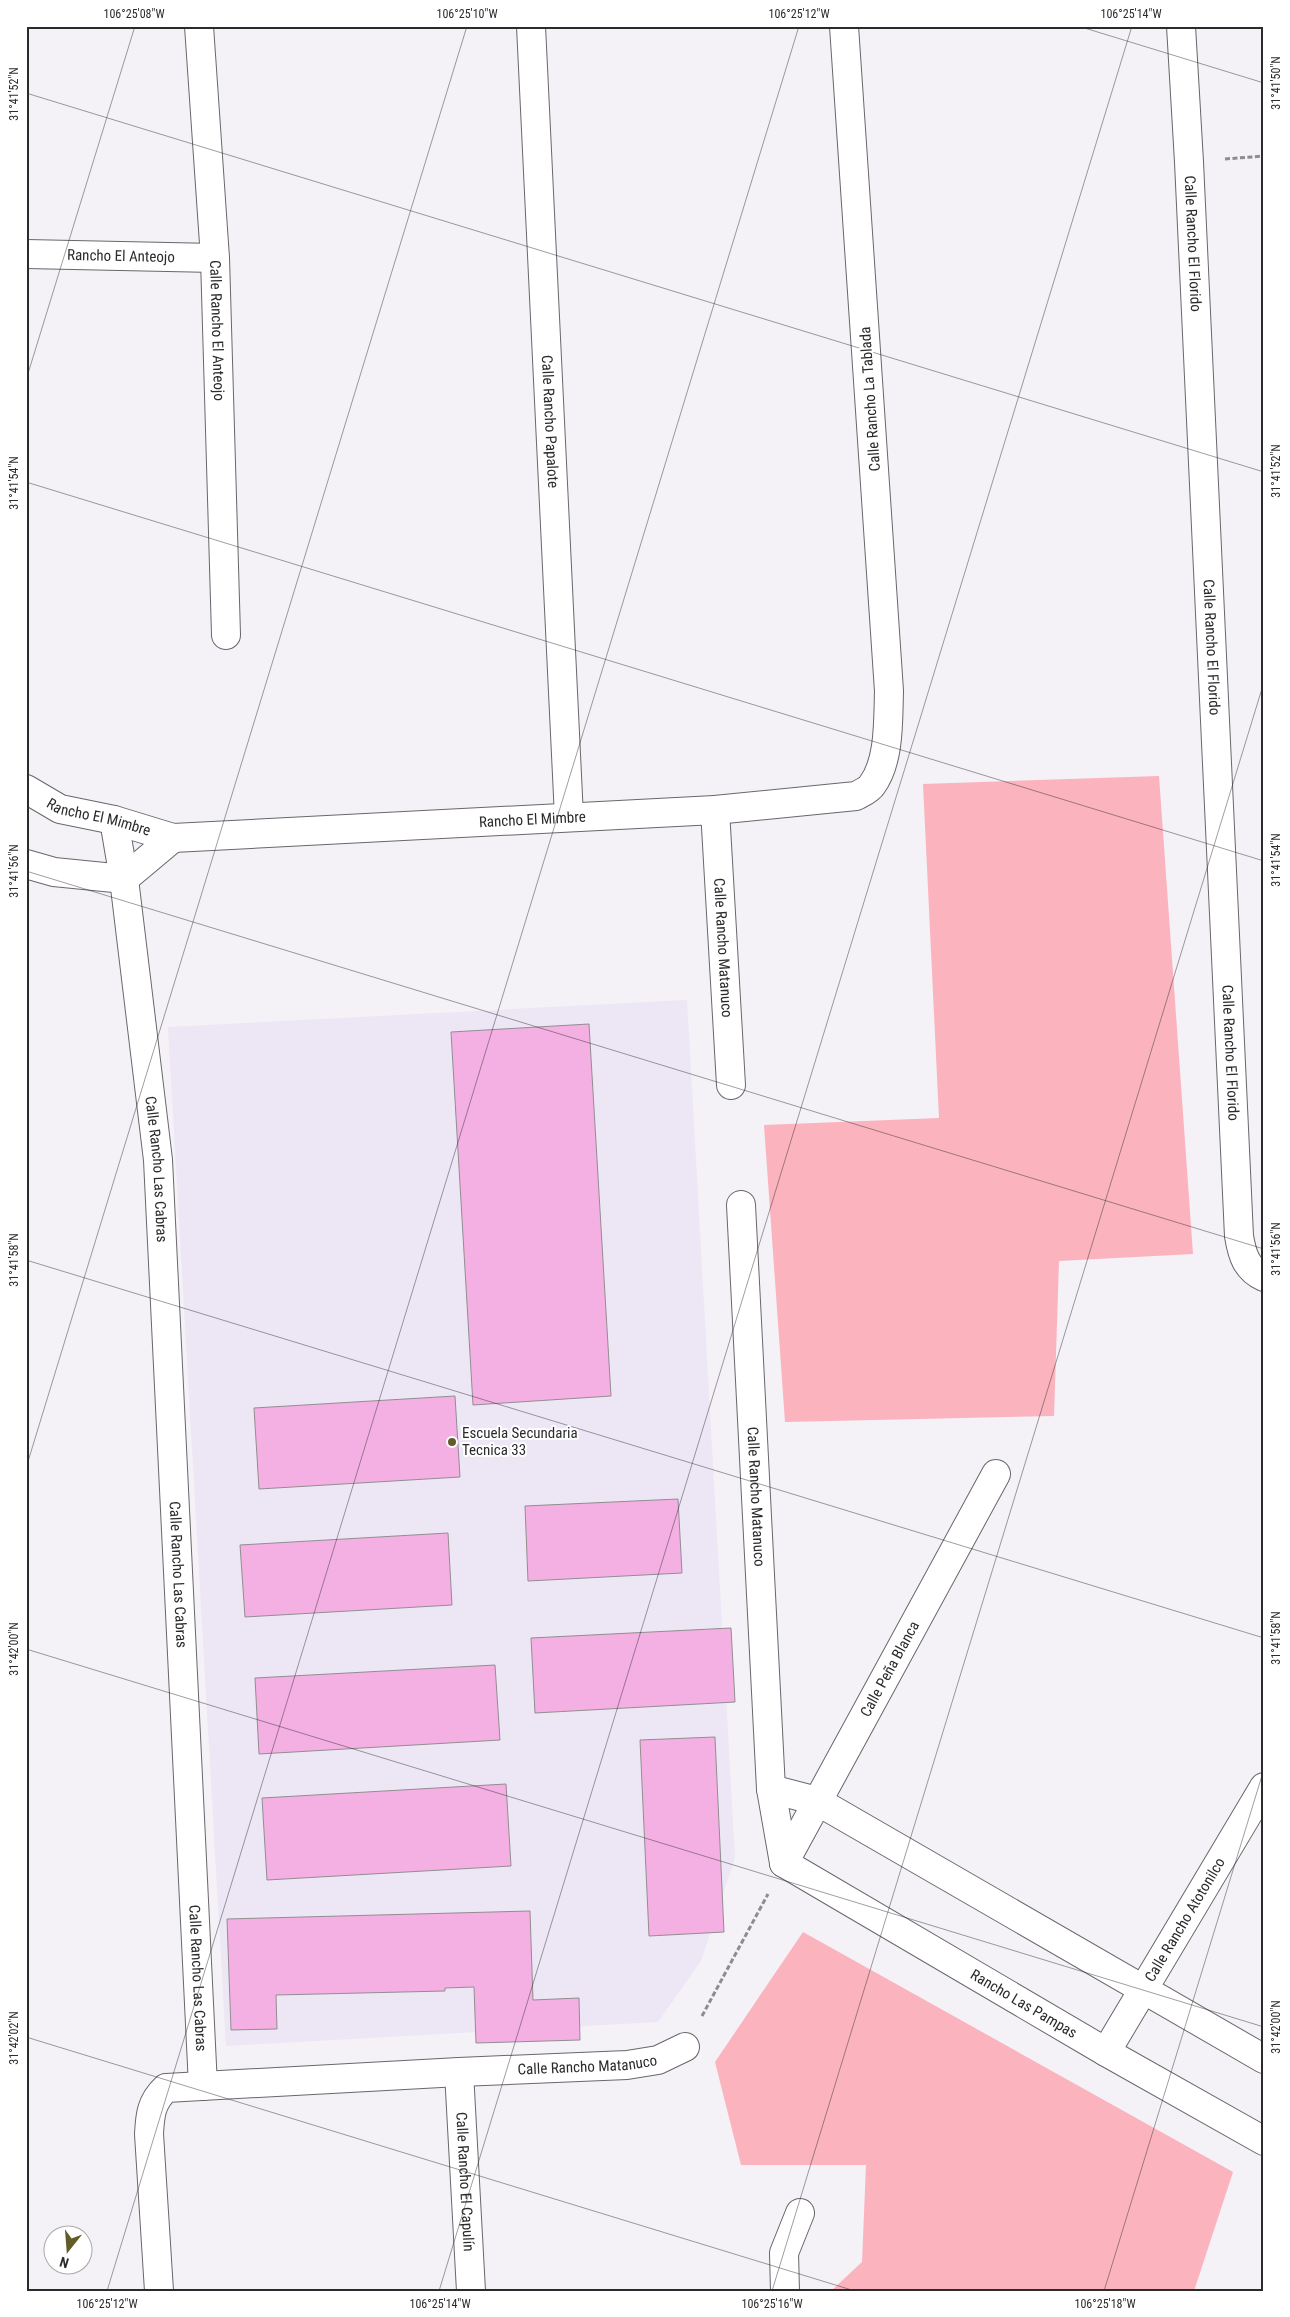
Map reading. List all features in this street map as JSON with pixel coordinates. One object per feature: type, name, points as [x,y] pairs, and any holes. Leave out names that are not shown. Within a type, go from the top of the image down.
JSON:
[{"type":"street","name":"Calle Rancho El Anteojo","points":[[199,26],[215,258],[226,635]]},
{"type":"street","name":"Calle Rancho Papalote","points":[[530,26],[569,817]]},
{"type":"street","name":"Calle Rancho La Tablada","points":[[844,26],[890,691],[888,739],[879,771]]},
{"type":"street","name":"Calle Rancho El Florido","points":[[1180,26],[1190,172],[1239,1236],[1242,1254],[1256,1272]]},
{"type":"street","name":"Rancho El Anteojo","points":[[26,254],[215,258]]},
{"type":"street","name":"Rancho El Mimbre","points":[[26,789],[60,809],[114,820],[173,838],[716,810],[856,796],[872,787],[879,771]]},
{"type":"street","name":"Calle Rancho Matanuco","points":[[716,810],[731,1085]]},
{"type":"street","name":"Calle Rancho Las Cabras","points":[[114,820],[124,879],[158,1160],[203,2086]]},
{"type":"street","name":"Rancho El Mimbre","points":[[124,879],[173,838]]},
{"type":"street","points":[[26,864],[54,872],[124,879]]},
{"type":"street","name":"Calle Rancho Matanuco","points":[[741,1205],[771,1789],[784,1863]]},
{"type":"street","name":"Calle Peña Blanca","points":[[784,1863],[996,1474]]},
{"type":"street","name":"Calle Rancho Atotonilco","points":[[1106,2052],[1264,1787]]},
{"type":"street","points":[[771,1789],[817,1802],[1264,2059]]},
{"type":"street","name":"Rancho Las Pampas","points":[[784,1863],[1106,2052],[1264,2141]]},
{"type":"street","name":"Calle Rancho Matanuco","points":[[203,2086],[627,2065],[658,2060],[685,2048]]},
{"type":"street","name":"Calle Rancho El Capulín","points":[[459,2072],[471,2291]]},
{"type":"street","points":[[159,2291],[150,2110],[157,2097],[166,2088],[203,2086]]},
{"type":"street","points":[[785,2291],[784,2253],[800,2213]]},
{"type":"path","points":[[685,2048],[784,1863]]},
{"type":"shaded area","points":[[1159,776],[1193,1254],[1059,1261],[1054,1416],[785,1422],[764,1125],[939,1118],[923,784]]},
{"type":"shaded area","name":"Escuela Secundaria Tecnica 33","points":[[687,1000],[735,1858],[701,1961],[658,2022],[226,2046],[168,1027]]},
{"type":"shaded area","points":[[803,1932],[1233,2172],[1194,2291],[831,2291],[862,2262],[866,2165],[741,2165],[715,2062]]},
{"type":"building","points":[[589,1024],[611,1396],[473,1405],[451,1032]]},
{"type":"building","points":[[455,1396],[460,1477],[259,1489],[254,1408]]},
{"type":"building","points":[[678,1499],[682,1573],[528,1581],[525,1506]]},
{"type":"building","points":[[448,1533],[452,1605],[245,1617],[240,1545]]},
{"type":"building","points":[[731,1628],[735,1702],[535,1713],[531,1638]]},
{"type":"building","points":[[495,1665],[500,1740],[259,1754],[255,1678]]},
{"type":"building","points":[[715,1737],[724,1932],[649,1936],[640,1740]]},
{"type":"building","points":[[506,1784],[511,1866],[267,1880],[262,1798]]},
{"type":"building","points":[[530,1911],[533,2000],[579,1998],[580,2040],[476,2043],[474,1987],[445,1988],[445,1991],[276,1995],[277,2029],[231,2030],[227,1919]]},
{"type":"place","name":"Escuela Secundaria Tecnica 33","points":[[452,1442]]}]
